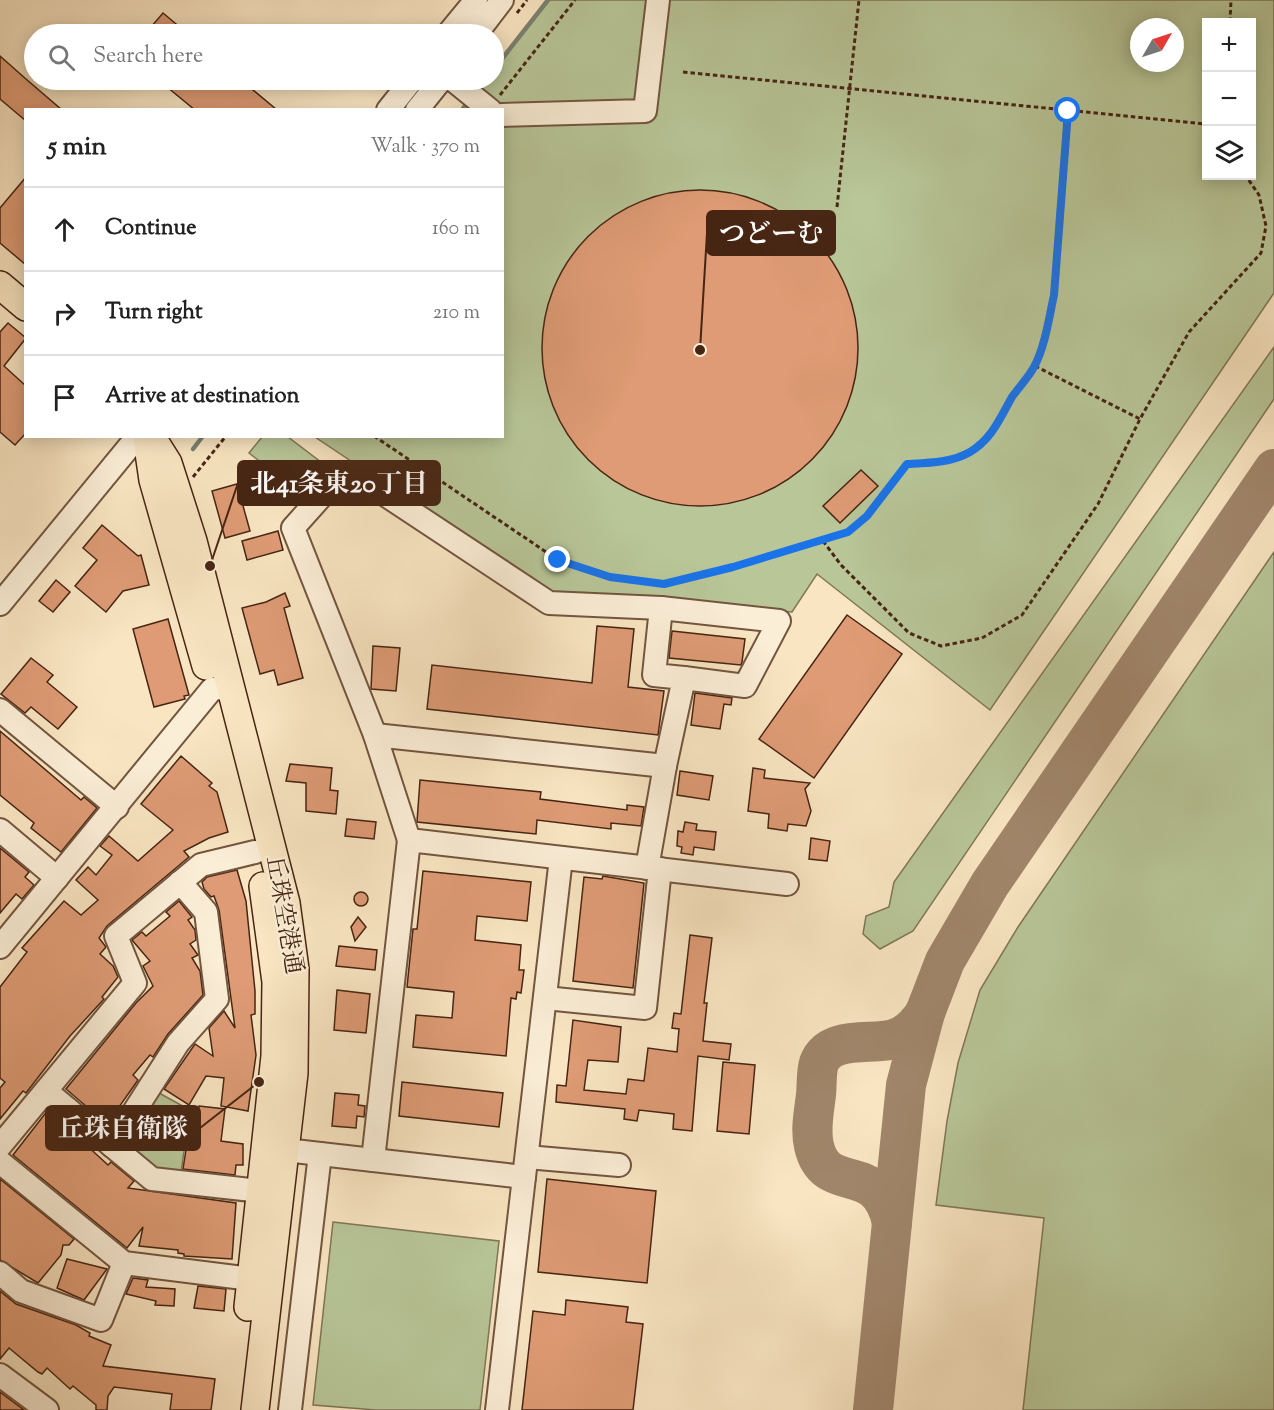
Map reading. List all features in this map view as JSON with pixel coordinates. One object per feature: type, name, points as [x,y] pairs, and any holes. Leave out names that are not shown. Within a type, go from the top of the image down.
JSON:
[{"type":"main road","points":[[0,285],[24,305]]},
{"type":"main road","name":"丘珠空港通","points":[[150,438],[168,463],[193,541],[220,688],[268,906],[276,982],[274,1149],[255,1410]]},
{"type":"main road","name":"丘珠空港通","points":[[220,688],[286,903],[295,969],[294,1073],[274,1149],[260,1191],[236,1410]]},
{"type":"street","points":[[456,24],[476,0]]},
{"type":"street","points":[[484,24],[502,0]]},
{"type":"street","points":[[467,90],[493,105],[645,111],[658,0]]},
{"type":"street","points":[[390,108],[404,90]]},
{"type":"street","points":[[419,108],[440,90]]},
{"type":"street","points":[[0,604],[136,438]]},
{"type":"street","points":[[373,1160],[409,840],[375,735],[293,528],[334,482],[347,478],[360,478],[549,603],[661,608],[779,621],[745,686],[654,675],[661,608]]},
{"type":"street","points":[[545,998],[645,1008],[654,868],[665,766],[684,678]]},
{"type":"street","points":[[0,947],[220,688]]},
{"type":"street","points":[[0,710],[117,807]]},
{"type":"street","points":[[375,735],[665,766]]},
{"type":"street","points":[[0,830],[57,878]]},
{"type":"street","points":[[409,840],[787,884]]},
{"type":"street","points":[[0,1146],[135,983],[116,936],[201,865],[255,852]]},
{"type":"street","points":[[497,1410],[561,858]]},
{"type":"street","points":[[112,1146],[178,1043],[217,999],[206,912],[180,882]]},
{"type":"street","points":[[46,1091],[152,1179],[260,1191]]},
{"type":"street","points":[[274,1149],[373,1160],[525,1167],[619,1165]]},
{"type":"street","points":[[290,1410],[320,1154]]},
{"type":"street","points":[[0,1162],[124,1263],[251,1279]]},
{"type":"street","points":[[0,1274],[21,1291],[101,1320],[124,1263]]},
{"type":"street","points":[[0,1375],[47,1410]]},
{"type":"path","points":[[493,105],[575,0]]},
{"type":"path","points":[[837,207],[858,0]]},
{"type":"path","points":[[1230,18],[1231,0]]},
{"type":"path","points":[[683,72],[1202,124]]},
{"type":"path","points":[[377,438],[558,560],[610,577],[664,584],[733,567],[848,532],[867,516],[907,464],[942,462],[969,453],[979,446],[993,432],[1012,397],[1035,366],[1054,295],[1068,111]]},
{"type":"path","points":[[823,541],[841,565],[909,633],[941,646],[982,638],[1022,615],[1098,504],[1140,419],[1189,332],[1261,253],[1266,226],[1259,195],[1249,180]]},
{"type":"path","points":[[1035,366],[1140,419]]},
{"type":"path","points":[[186,485],[224,438]]},
{"type":"green space","points":[[548,0],[1274,0],[1274,293],[990,710],[817,574],[792,612],[547,592],[316,438],[504,438],[504,108],[463,108],[477,90],[504,90],[504,56]]},
{"type":"green space","points":[[1274,347],[1274,399],[913,931],[880,949],[863,934],[866,916],[889,907],[894,882]]},
{"type":"green space","points":[[261,438],[289,438],[330,469],[307,498],[249,453]]},
{"type":"green space","points":[[1274,552],[1274,1410],[1023,1410],[1044,1218],[936,1205],[947,1121],[958,1063],[980,990],[1018,927]]},
{"type":"green space","points":[[159,1093],[190,1110],[181,1172],[154,1168],[127,1147],[127,1140]]},
{"type":"green space","points":[[333,1222],[499,1241],[480,1410],[376,1410],[313,1405]]},
{"type":"building","points":[[163,13],[176,24],[154,24]]},
{"type":"building","points":[[0,56],[24,77],[24,90],[39,90],[60,108],[24,108],[24,119],[0,99]]},
{"type":"building","points":[[171,90],[253,90],[275,108],[193,108]]},
{"type":"building","points":[[24,179],[24,263],[0,243],[0,208]]},
{"type":"building","points":[[700,190],[746,197],[760,202],[788,217],[822,248],[846,288],[854,317],[858,348],[851,394],[846,408],[831,436],[800,470],[760,494],[731,502],[700,506],[654,499],[640,494],[612,479],[578,448],[554,408],[546,379],[542,348],[549,302],[554,288],[569,260],[600,226],[640,202],[669,194]]},
{"type":"building","points":[[8,323],[24,336],[24,341],[4,366],[24,384],[24,435],[15,445],[0,432],[0,332]]},
{"type":"building","points":[[861,470],[878,486],[840,523],[823,506]]},
{"type":"building","points":[[237,484],[250,531],[225,538],[212,491]]},
{"type":"building","points":[[102,525],[138,556],[141,555],[149,585],[123,591],[106,612],[75,586],[97,560],[83,548]]},
{"type":"building","points":[[278,531],[283,550],[247,560],[242,541]]},
{"type":"building","points":[[56,580],[70,592],[53,612],[39,601]]},
{"type":"building","points":[[285,593],[290,606],[284,608],[303,678],[278,685],[274,670],[260,674],[242,608],[266,602]]},
{"type":"building","points":[[847,615],[902,654],[814,778],[759,739]]},
{"type":"building","points":[[168,619],[189,695],[184,696],[185,699],[154,707],[133,629]]},
{"type":"building","points":[[597,626],[634,629],[628,687],[664,691],[658,735],[427,709],[432,665],[592,683]]},
{"type":"building","points":[[672,631],[745,639],[741,665],[669,658]]},
{"type":"building","points":[[373,646],[400,648],[396,691],[371,689]]},
{"type":"building","points":[[31,658],[53,675],[47,682],[77,707],[58,729],[31,707],[25,713],[1,694]]},
{"type":"building","points":[[695,693],[732,698],[731,705],[724,704],[720,729],[691,725]]},
{"type":"building","points":[[0,731],[81,800],[84,797],[97,808],[61,852],[31,828],[34,823],[0,795]]},
{"type":"building","points":[[181,756],[212,783],[209,786],[217,792],[228,832],[209,838],[184,851],[189,857],[107,926],[99,938],[106,947],[100,954],[113,966],[118,977],[102,997],[104,999],[70,1036],[26,1093],[23,1091],[0,1119],[0,1088],[5,1082],[0,1078],[0,987],[27,952],[22,948],[64,901],[81,915],[98,900],[76,880],[88,867],[96,875],[112,855],[100,846],[109,836],[138,861],[173,830],[141,804]]},
{"type":"building","points":[[290,764],[332,768],[330,790],[338,791],[336,814],[306,811],[306,783],[286,781]]},
{"type":"building","points":[[753,768],[765,770],[764,778],[810,783],[805,789],[811,811],[806,826],[788,824],[787,831],[768,828],[769,814],[748,811]]},
{"type":"building","points":[[680,771],[713,776],[709,800],[677,795]]},
{"type":"building","points":[[420,780],[541,792],[540,799],[627,810],[627,805],[644,807],[641,826],[611,823],[611,829],[537,820],[536,834],[417,822]]},
{"type":"building","points":[[347,819],[376,822],[374,839],[345,836]]},
{"type":"building","points":[[685,822],[697,824],[696,830],[716,832],[714,850],[694,847],[693,855],[681,853],[682,847],[677,846],[678,831],[683,832]]},
{"type":"building","points":[[811,838],[830,841],[827,861],[809,859]]},
{"type":"building","points":[[0,848],[29,872],[25,877],[34,885],[22,899],[16,894],[0,913]]},
{"type":"building","points":[[237,870],[246,901],[255,991],[255,1014],[251,1015],[256,1055],[248,1111],[221,1106],[224,1078],[206,1076],[189,1105],[164,1089],[195,1044],[213,1056],[209,1028],[224,1011],[235,1028],[219,910],[214,896],[211,897],[204,889],[202,882],[207,877]]},
{"type":"building","points":[[423,871],[531,882],[527,921],[477,916],[475,940],[521,945],[519,970],[524,970],[521,993],[517,992],[516,999],[511,998],[506,1056],[413,1047],[416,1015],[452,1018],[454,992],[407,987],[413,929],[417,929]]},
{"type":"building","points":[[603,876],[644,883],[633,988],[573,981],[584,877],[602,879]]},
{"type":"building","points":[[361,892],[366,894],[368,899],[366,904],[361,906],[356,904],[354,899],[356,894]]},
{"type":"building","points":[[179,901],[192,917],[188,920],[195,930],[196,940],[190,944],[198,955],[192,958],[200,971],[203,995],[168,1034],[153,1057],[150,1055],[133,1075],[138,1080],[107,1124],[66,1089],[136,1003],[153,986],[143,966],[150,961],[132,940],[142,932],[146,936],[170,916],[166,912]]},
{"type":"building","points":[[358,917],[366,927],[355,941],[351,927]]},
{"type":"building","points":[[690,935],[712,938],[704,1003],[707,1003],[703,1041],[731,1044],[729,1060],[698,1056],[692,1131],[673,1129],[674,1114],[639,1110],[637,1121],[624,1119],[625,1109],[556,1102],[557,1085],[566,1086],[573,1020],[621,1027],[618,1062],[588,1060],[584,1090],[626,1094],[628,1079],[644,1081],[648,1048],[677,1052],[679,1029],[672,1028],[674,1013],[681,1014]]},
{"type":"building","points":[[339,946],[377,950],[375,970],[336,966]]},
{"type":"building","points":[[337,990],[370,994],[366,1033],[334,1030]]},
{"type":"building","points":[[723,1062],[755,1065],[749,1134],[717,1131]]},
{"type":"building","points":[[402,1082],[503,1093],[499,1127],[399,1116]]},
{"type":"building","points":[[335,1093],[359,1095],[358,1105],[365,1106],[364,1117],[357,1116],[356,1128],[332,1126]]},
{"type":"building","points":[[199,1106],[225,1109],[221,1141],[243,1144],[243,1165],[236,1165],[235,1175],[183,1169],[188,1137],[195,1138]]},
{"type":"building","points":[[48,1110],[108,1165],[111,1162],[134,1181],[128,1188],[236,1203],[232,1259],[184,1256],[178,1253],[178,1250],[139,1246],[143,1227],[127,1248],[13,1155]]},
{"type":"building","points":[[0,1179],[74,1239],[69,1245],[63,1245],[61,1255],[38,1283],[0,1260]]},
{"type":"building","points":[[547,1179],[656,1191],[647,1283],[538,1272]]},
{"type":"building","points":[[67,1259],[107,1269],[84,1300],[57,1288]]},
{"type":"building","points":[[133,1278],[148,1280],[146,1287],[175,1289],[174,1306],[155,1305],[156,1301],[126,1294]]},
{"type":"building","points":[[198,1286],[226,1289],[224,1311],[194,1308]]},
{"type":"building","points":[[0,1291],[16,1304],[76,1325],[90,1333],[89,1336],[111,1345],[103,1366],[215,1379],[211,1410],[170,1410],[172,1394],[114,1387],[108,1396],[107,1410],[96,1410],[96,1405],[73,1386],[70,1389],[47,1368],[42,1374],[38,1372],[9,1348],[0,1359]]},
{"type":"building","points":[[566,1300],[628,1307],[626,1322],[643,1324],[633,1410],[522,1410],[533,1311],[565,1315]]},
{"type":"building","points":[[0,1392],[24,1410],[0,1410]]},
{"type":"waterway","points":[[504,56],[548,0]]},
{"type":"waterway","points":[[463,108],[469,100]]},
{"type":"waterway","points":[[193,449],[201,438]]},
{"type":"taxiway","points":[[873,1410],[906,1085],[925,1013],[945,961],[990,884],[1274,469]]},
{"type":"taxiway","points":[[892,1223],[885,1203],[876,1190],[864,1183],[829,1171],[820,1162],[812,1133],[817,1071],[819,1063],[832,1048],[899,1037],[912,1029],[925,1013]]},
{"type":"place","name":"つどーむ","points":[[700,350]]},
{"type":"place","name":"北41条東20丁目","points":[[210,566]]},
{"type":"place","name":"丘珠自衛隊","points":[[259,1082]]},
{"type":"route","points":[[558,560],[610,577],[664,584],[733,567],[848,532],[867,516],[907,464],[942,462],[969,453],[979,446],[993,432],[1012,397],[1035,366],[1049,320],[1054,295],[1068,111]]}]
